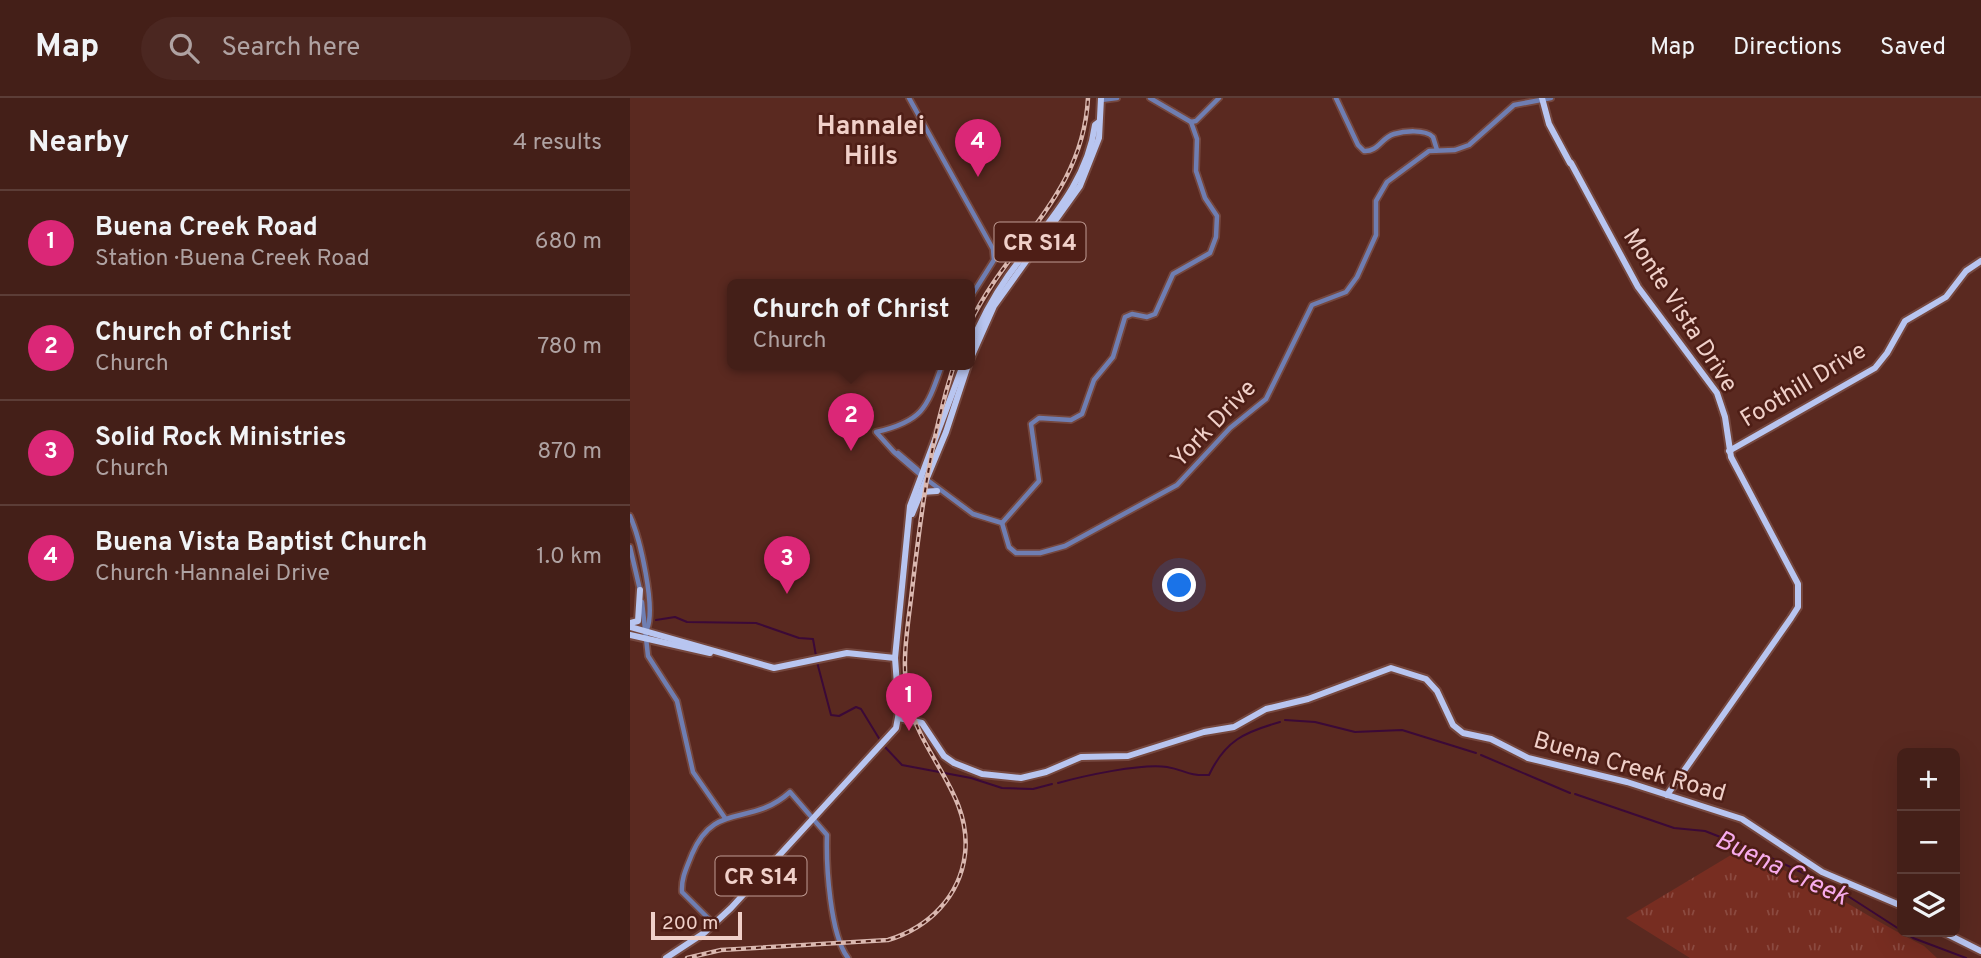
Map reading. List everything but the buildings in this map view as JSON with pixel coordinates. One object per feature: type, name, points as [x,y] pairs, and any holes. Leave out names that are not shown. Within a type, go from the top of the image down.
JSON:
[{"type":"main road","name":"CR S14","points":[[975,349],[994,306],[1080,186],[1098,141],[1101,99]]},
{"type":"main road","name":"Monte Vista Drive","points":[[1541,99],[1549,124],[1638,288],[1717,393],[1725,417],[1729,451],[1793,571],[1800,596],[1798,607],[1667,795]]},
{"type":"main road","name":"CR S14","points":[[975,337],[997,292],[1070,194],[1086,160],[1095,125],[1099,122]]},
{"type":"main road","name":"Foothill Drive","points":[[1729,451],[1875,368],[1905,321],[1946,297],[1965,271],[1981,261]]},
{"type":"main road","points":[[899,718],[895,658],[910,506],[946,427],[946,413],[963,370]]},
{"type":"main road","points":[[911,515],[921,492],[923,476],[946,432],[964,370]]},
{"type":"main road","points":[[921,492],[937,491]]},
{"type":"main road","points":[[630,625],[638,621],[640,616],[640,590]]},
{"type":"main road","points":[[630,625],[774,668],[847,653],[895,658]]},
{"type":"main road","points":[[630,635],[680,649],[720,654]]},
{"type":"main road","name":"Buena Creek Road","points":[[899,718],[922,723],[944,756],[957,765],[996,776],[1021,778],[1046,772],[1081,757],[1128,756],[1204,733],[1234,727],[1266,709],[1308,699],[1396,668],[1416,673],[1431,684],[1453,725],[1463,733],[1491,739],[1528,758],[1667,795],[1742,819],[1822,872],[1897,904]]},
{"type":"main road","name":"CR S14","points":[[666,958],[713,924],[893,733],[899,718]]},
{"type":"main road","points":[[1953,937],[1981,951]]},
{"type":"street","points":[[909,98],[993,249],[994,260],[975,290]]},
{"type":"street","points":[[1101,99],[1117,98]]},
{"type":"street","points":[[940,370],[932,398],[918,414],[876,432],[937,491],[980,518],[1002,523],[1039,481],[1031,424],[1039,418],[1071,421],[1082,414],[1094,380],[1113,357],[1125,317],[1132,314],[1147,317],[1155,314],[1173,274],[1210,253],[1214,247],[1218,221],[1205,198],[1196,171],[1197,139],[1191,122],[1150,98]]},
{"type":"street","points":[[1191,122],[1196,121],[1219,98]]},
{"type":"street","points":[[1336,98],[1357,145],[1364,151],[1373,150],[1396,133],[1421,131],[1433,136],[1437,150]]},
{"type":"street","name":"York Drive","points":[[1002,523],[1009,547],[1016,553],[1053,551],[1177,485],[1230,428],[1266,399],[1312,305],[1336,298],[1353,284],[1376,235],[1375,208],[1379,192],[1421,154],[1437,150],[1455,150],[1469,145],[1514,105],[1550,98]]},
{"type":"street","points":[[630,516],[649,594],[650,621],[646,630]]},
{"type":"street","points":[[630,547],[640,590],[648,656],[677,701],[685,726],[693,772],[725,818]]},
{"type":"street","points":[[713,924],[683,896],[682,878],[699,839],[714,822],[749,815],[774,804],[790,792],[827,835],[825,863],[836,933],[840,948],[848,958]]},
{"type":"green space","points":[[1736,852],[1761,860],[1809,882],[1897,931],[1897,937],[1908,937],[1924,946],[1937,958],[1690,958],[1626,918]]},
{"type":"waterway","name":"Buena Creek","points":[[656,620],[675,617],[687,622],[756,623],[799,638],[813,639],[816,656]]},
{"type":"waterway","name":"Buena Creek","points":[[817,662],[831,715],[839,716],[856,707],[861,709],[880,740]]},
{"type":"waterway","name":"Buena Creek","points":[[1285,720],[1315,722],[1355,732],[1402,730],[1476,753]]},
{"type":"waterway","name":"Buena Creek","points":[[1058,783],[1128,768],[1156,766],[1209,775],[1222,754],[1237,740],[1280,722]]},
{"type":"waterway","name":"Buena Creek","points":[[885,747],[902,765],[971,778],[1002,788],[1033,789],[1052,784]]},
{"type":"waterway","name":"Buena Creek","points":[[1481,755],[1570,793]]},
{"type":"waterway","name":"Buena Creek","points":[[1575,794],[1674,828],[1705,831],[1761,853],[1837,889],[1913,938],[1966,958]]},
{"type":"railway","points":[[975,314],[1004,267],[1059,190],[1073,163],[1083,132],[1088,98]]},
{"type":"railway","points":[[687,958],[721,950],[888,940],[903,935],[929,919],[940,909],[956,884],[965,854],[961,813],[954,794],[915,722],[905,674],[907,632],[927,477],[953,370]]},
{"type":"place","name":"Buena Vista Baptist Church","points":[[978,177]]},
{"type":"place","name":"Church of Christ","points":[[851,451]]},
{"type":"place","name":"Solid Rock Ministries","points":[[787,594]]},
{"type":"place","name":"Buena Creek Road","points":[[909,731]]},
{"type":"district","name":"Hannalei Hills","points":[[871,140]]}]
